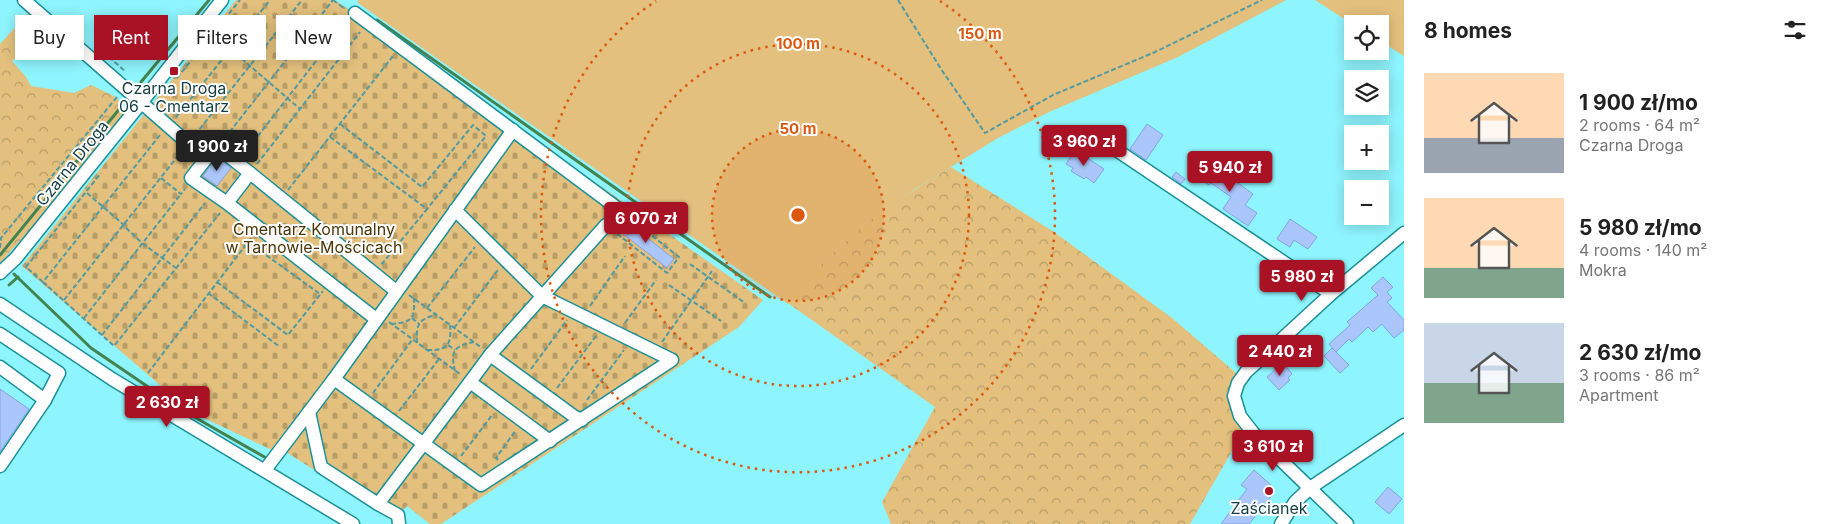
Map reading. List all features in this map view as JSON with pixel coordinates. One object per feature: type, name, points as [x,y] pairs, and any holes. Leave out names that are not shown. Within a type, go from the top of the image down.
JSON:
[{"type":"street","points":[[24,0],[206,159]]},
{"type":"street","name":"Czarna Droga","points":[[0,273],[16,258],[222,0]]},
{"type":"street","points":[[351,13],[401,46],[617,208]]},
{"type":"street","points":[[264,470],[334,379],[512,130]]},
{"type":"street","points":[[377,317],[328,284],[259,228],[191,178],[216,146],[374,274],[398,289]]},
{"type":"street","points":[[1118,151],[1331,294]]},
{"type":"street","points":[[227,204],[250,173]]},
{"type":"street","points":[[334,379],[481,486],[672,360],[542,296],[455,210]]},
{"type":"street","points":[[378,504],[490,354],[606,225]]},
{"type":"street","points":[[1347,524],[1254,434],[1240,416],[1234,396],[1238,384],[1246,372],[1331,294],[1404,233]]},
{"type":"street","points":[[0,304],[112,379],[353,524]]},
{"type":"street","points":[[0,334],[59,373]]},
{"type":"street","points":[[0,466],[46,400],[59,373],[73,353]]},
{"type":"street","points":[[490,354],[575,417],[582,420]]},
{"type":"street","points":[[0,367],[46,400]]},
{"type":"street","points":[[470,382],[550,441]]},
{"type":"street","points":[[309,412],[321,467],[398,515],[399,524]]},
{"type":"street","points":[[1281,524],[1295,502],[1310,488],[1404,425]]},
{"type":"path","points":[[228,15],[240,0]]},
{"type":"path","points":[[258,15],[270,0]]},
{"type":"path","points":[[64,300],[302,0]]},
{"type":"path","points":[[218,148],[333,0],[351,13],[237,162]]},
{"type":"path","points":[[898,0],[941,69],[985,133],[1053,95],[1155,52],[1262,0]]},
{"type":"path","points":[[250,173],[367,22]]},
{"type":"path","points":[[281,199],[401,46]]},
{"type":"path","points":[[175,80],[192,60]]},
{"type":"path","points":[[43,282],[222,60]]},
{"type":"path","points":[[242,60],[300,109]]},
{"type":"path","points":[[0,248],[1,238],[124,88]]},
{"type":"path","points":[[340,124],[422,186],[473,125],[486,136],[374,274]]},
{"type":"path","points":[[330,137],[427,209]]},
{"type":"path","points":[[104,170],[26,267],[114,346],[227,204]]},
{"type":"path","points":[[160,177],[181,194]]},
{"type":"path","points":[[84,318],[193,179]]},
{"type":"path","points":[[86,192],[142,243],[176,268]]},
{"type":"path","points":[[102,335],[213,194]]},
{"type":"path","points":[[606,225],[667,273],[679,257],[617,208]]},
{"type":"path","points":[[148,373],[259,228]]},
{"type":"path","points":[[428,308],[482,237]]},
{"type":"path","points":[[248,242],[320,294]]},
{"type":"path","points":[[524,379],[625,256]]},
{"type":"path","points":[[454,328],[506,260]]},
{"type":"path","points":[[690,264],[745,304]]},
{"type":"path","points":[[655,352],[712,271]]},
{"type":"path","points":[[618,333],[656,280]]},
{"type":"path","points":[[217,282],[288,335],[328,284]]},
{"type":"path","points":[[669,285],[721,321]]},
{"type":"path","points":[[398,289],[414,298],[490,354]]},
{"type":"path","points":[[208,293],[280,347]]},
{"type":"path","points":[[391,324],[407,322],[412,318],[414,298]]},
{"type":"path","points":[[417,343],[417,327],[419,324],[428,317],[436,315]]},
{"type":"path","points":[[377,317],[391,324],[470,382]]},
{"type":"path","points":[[412,318],[419,324]]},
{"type":"path","points":[[427,350],[436,350],[448,345],[451,336],[450,325]]},
{"type":"path","points":[[550,398],[603,326]]},
{"type":"path","points":[[366,402],[412,340]]},
{"type":"path","points":[[586,402],[631,340]]},
{"type":"path","points":[[455,371],[452,361],[455,350],[458,346],[474,342]]},
{"type":"path","points":[[448,345],[455,350]]},
{"type":"path","points":[[392,421],[439,359]]},
{"type":"path","points":[[454,466],[500,404]]},
{"type":"path","points":[[508,467],[496,458],[523,421]]},
{"type":"green space","name":"Cmentarz Komunalny w Tarnowie-Mościcach","points":[[236,0],[335,0],[763,300],[739,327],[441,524],[430,524],[407,506],[393,520],[275,445],[272,450],[191,412],[22,266],[188,60],[266,60],[266,15],[224,15]]},
{"type":"green space","points":[[358,0],[1286,0],[1178,57],[1049,112],[998,138],[915,189],[865,224],[827,258],[788,304],[358,3]]},
{"type":"green space","points":[[1315,0],[1404,0],[1404,56],[1389,47],[1389,15],[1344,15],[1344,19]]},
{"type":"green space","points":[[15,27],[15,59],[12,61],[31,86],[74,93],[91,85],[116,97],[127,111],[44,214],[0,263],[0,44]]},
{"type":"green space","points":[[951,167],[1054,232],[1172,318],[1242,378],[1238,383],[1247,425],[1190,524],[891,524],[882,502],[935,407],[785,301],[834,251],[865,224],[896,201]]},
{"type":"building","points":[[1147,124],[1163,135],[1146,160],[1130,149]]},
{"type":"building","points":[[1075,150],[1104,169],[1094,183],[1086,177],[1084,179],[1071,171],[1073,168],[1066,164]]},
{"type":"building","points":[[217,157],[231,168],[217,186],[203,176]]},
{"type":"building","points":[[1209,162],[1253,194],[1245,205],[1257,213],[1248,226],[1223,209],[1231,197],[1211,183],[1209,185],[1197,177]]},
{"type":"building","points":[[1176,172],[1185,179],[1181,184],[1172,177]]},
{"type":"building","points":[[1290,219],[1317,237],[1308,249],[1294,240],[1290,247],[1277,239]]},
{"type":"building","points":[[625,220],[674,259],[667,268],[618,230]]},
{"type":"building","points":[[1383,277],[1393,287],[1387,292],[1392,298],[1387,302],[1404,320],[1404,330],[1394,338],[1382,324],[1373,332],[1368,327],[1352,342],[1349,339],[1336,352],[1329,344],[1350,325],[1347,322],[1378,295],[1371,288]]},
{"type":"building","points":[[1332,348],[1349,365],[1340,373],[1324,356]]},
{"type":"building","points":[[1285,365],[1292,374],[1288,378],[1290,380],[1279,390],[1267,377],[1276,369]]},
{"type":"building","points":[[0,389],[29,409],[0,452]]},
{"type":"building","points":[[1254,470],[1272,486],[1273,494],[1249,524],[1221,524],[1247,489],[1241,485]]},
{"type":"building","points":[[1388,487],[1402,499],[1389,514],[1375,502]]},
{"type":"waterway","points":[[141,82],[209,0]]},
{"type":"waterway","points":[[377,20],[770,297]]},
{"type":"waterway","points":[[0,255],[121,107]]},
{"type":"waterway","points":[[14,274],[91,348],[182,410],[268,459]]},
{"type":"waterway","points":[[9,285],[18,277]]},
{"type":"place","name":"Czarna Droga 06 - Cmentarz","points":[[174,71]]},
{"type":"place","name":"Zaścianek","points":[[1269,491]]}]
